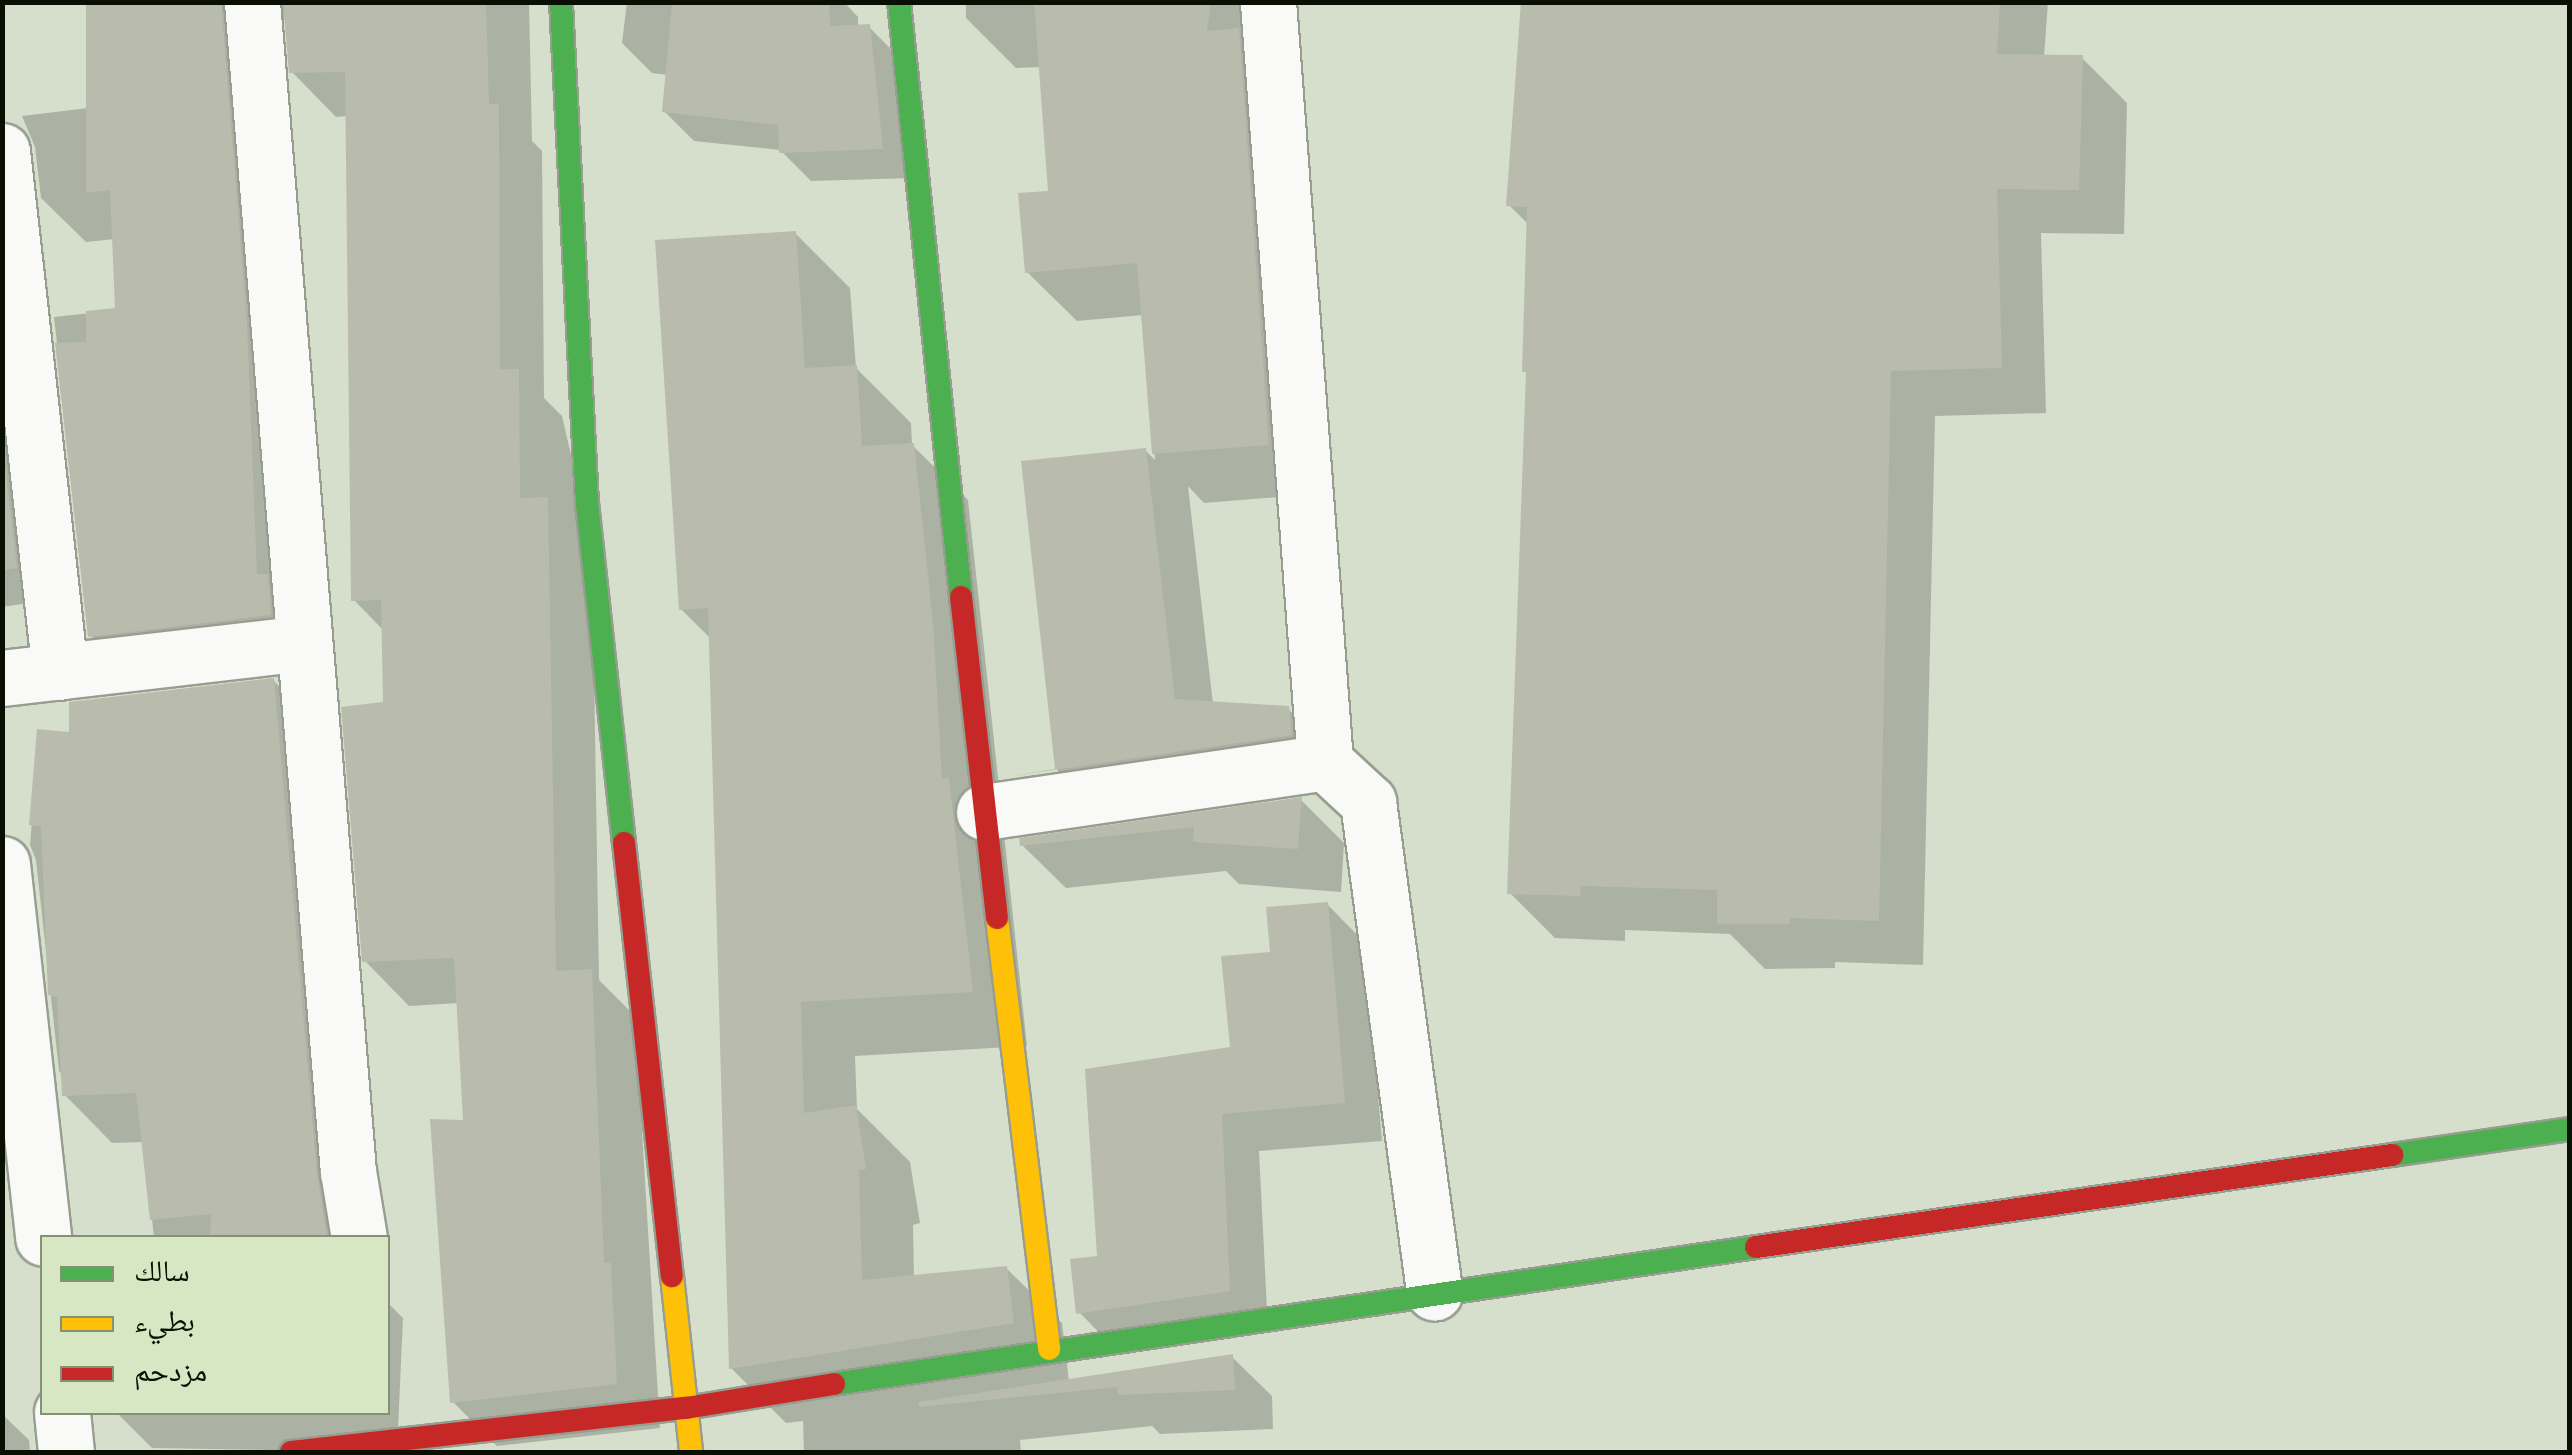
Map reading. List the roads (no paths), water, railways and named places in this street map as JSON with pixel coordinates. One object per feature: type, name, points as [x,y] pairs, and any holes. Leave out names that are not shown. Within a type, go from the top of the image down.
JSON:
[{"type":"street","points":[[252,2],[348,1171],[359,1235]]},
{"type":"street","points":[[562,2],[588,502],[692,1452]]},
{"type":"street","points":[[898,2],[984,812],[1049,1349]]},
{"type":"street","points":[[1268,2],[1324,762],[1368,802],[1434,1293]]},
{"type":"street","points":[[2,151],[13,376],[60,672]]},
{"type":"street","points":[[2,678],[303,642]]},
{"type":"street","points":[[984,812],[1324,762]]},
{"type":"street","points":[[2,864],[43,1235]]},
{"type":"street","points":[[304,1452],[389,1426],[686,1408],[1049,1349],[2570,1129]]},
{"type":"street","points":[[62,1415],[66,1452]]}]
